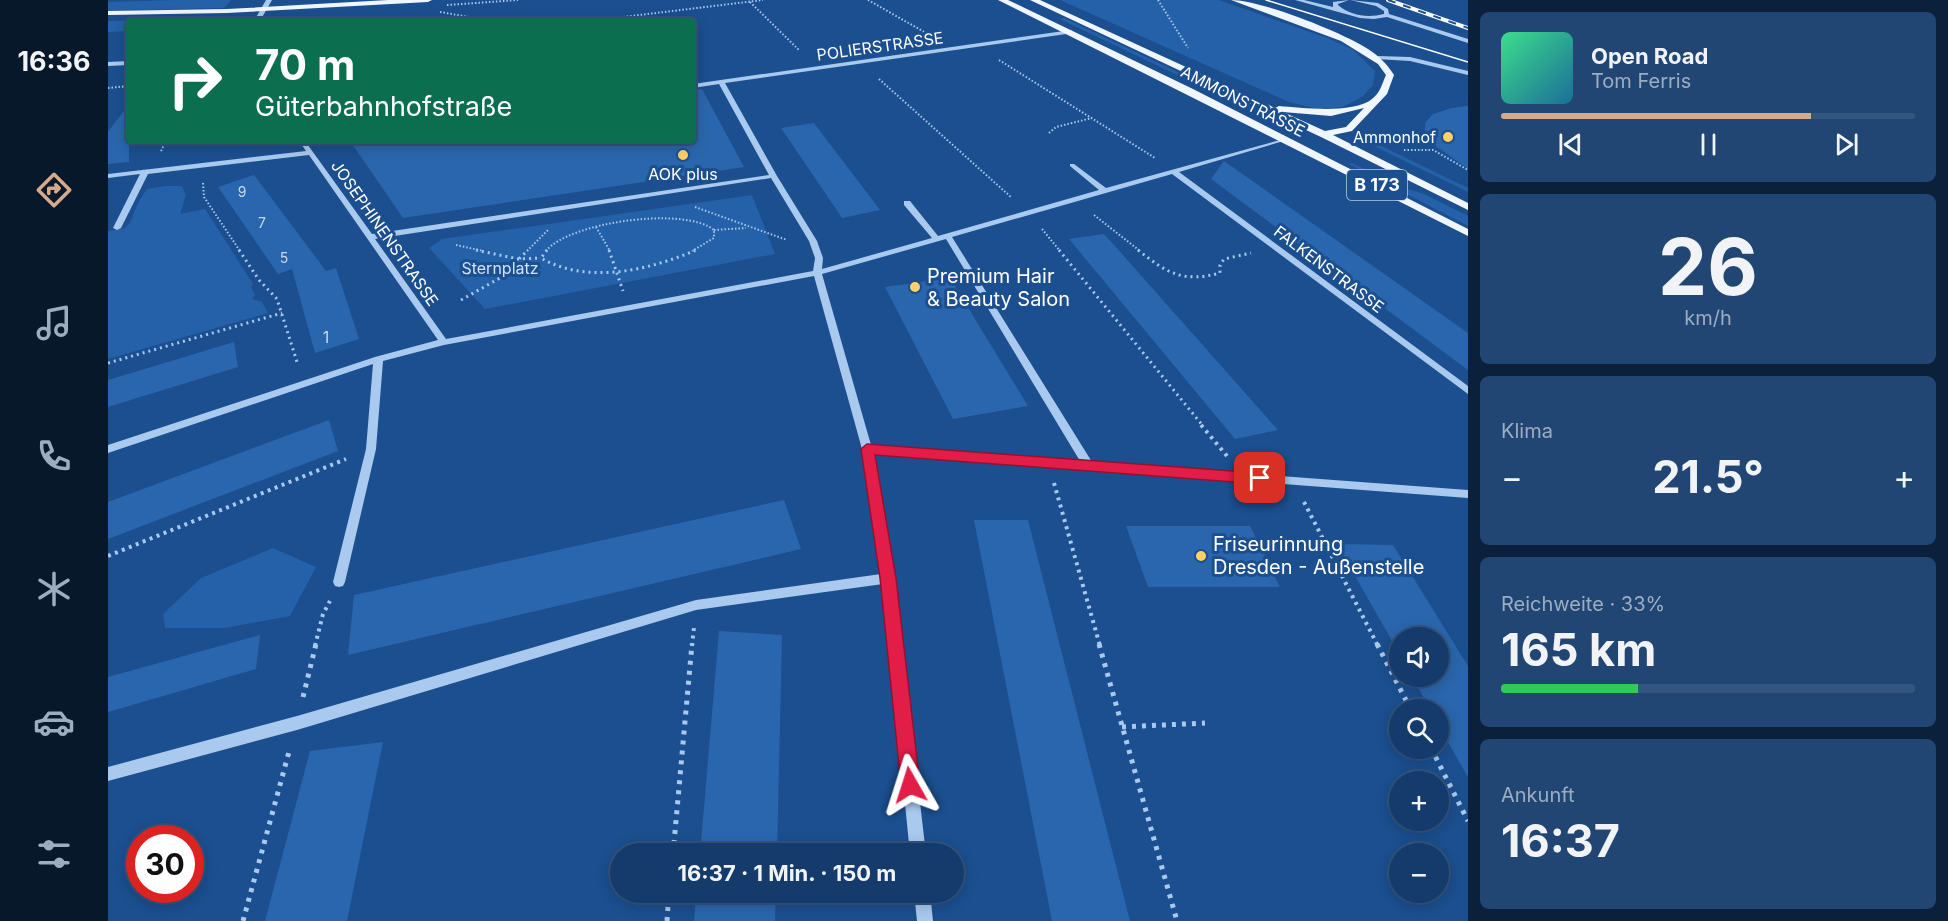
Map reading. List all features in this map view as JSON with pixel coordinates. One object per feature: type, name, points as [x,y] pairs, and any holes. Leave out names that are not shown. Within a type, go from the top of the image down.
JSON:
[{"type":"main road","points":[[108,13],[263,9],[428,0]]},
{"type":"main road","name":"AMMONSTRASSE","points":[[1002,0],[1215,103],[1468,233]]},
{"type":"main road","name":"AMMONSTRASSE","points":[[1034,0],[1325,135],[1468,207]]},
{"type":"main road","points":[[1215,103],[1287,129],[1325,135],[1349,129],[1384,92],[1390,75],[1386,66],[1378,58],[1338,37],[1235,0]]},
{"type":"main road","points":[[1264,107],[1331,113],[1374,103]]},
{"type":"main road","points":[[1339,166],[1335,159],[1350,157],[1385,165]]},
{"type":"street","points":[[258,18],[269,0]]},
{"type":"street","points":[[1298,0],[1372,18],[1387,15],[1468,41]]},
{"type":"street","points":[[1339,10],[1335,6],[1335,1],[1346,0]]},
{"type":"street","points":[[1353,0],[1378,5],[1386,10],[1387,15]]},
{"type":"street","name":"POLIERSTRASSE","points":[[696,86],[1071,32]]},
{"type":"street","points":[[1378,58],[1410,59],[1468,73]]},
{"type":"street","points":[[108,64],[126,63]]},
{"type":"street","points":[[721,82],[773,176],[813,241],[819,258],[817,273],[867,449],[888,578],[917,843]]},
{"type":"street","points":[[108,449],[378,359],[444,342],[817,273],[1285,139]]},
{"type":"street","name":"JOSEPHINENSTRASSE","points":[[304,144],[444,342]]},
{"type":"street","points":[[108,176],[310,153]]},
{"type":"street","points":[[1071,165],[1106,191]]},
{"type":"street","name":"FALKENSTRASSE","points":[[1173,171],[1468,391]]},
{"type":"street","points":[[117,228],[145,172]]},
{"type":"street","points":[[371,237],[773,176]]},
{"type":"street","points":[[907,203],[937,239]]},
{"type":"street","points":[[948,236],[1089,466]]},
{"type":"street","points":[[339,582],[371,449],[378,359]]},
{"type":"street","points":[[867,449],[1468,494]]},
{"type":"street","points":[[108,774],[297,723],[696,605],[888,578]]},
{"type":"street","points":[[923,903],[925,921]]},
{"type":"path","points":[[440,5],[518,0]]},
{"type":"path","points":[[609,18],[763,0]]},
{"type":"path","points":[[868,0],[919,28],[948,50]]},
{"type":"path","points":[[1158,0],[1188,49]]},
{"type":"path","points":[[750,2],[818,68]]},
{"type":"path","points":[[438,12],[474,18]]},
{"type":"path","points":[[635,14],[637,18]]},
{"type":"path","points":[[975,46],[1140,147],[1173,171]]},
{"type":"path","points":[[860,62],[1029,213],[1244,477]]},
{"type":"path","points":[[108,88],[126,86]]},
{"type":"path","points":[[1049,133],[1056,127],[1093,118]]},
{"type":"path","points":[[1395,150],[1433,150],[1468,170]]},
{"type":"path","points":[[205,165],[204,197],[259,280],[277,299],[303,385]]},
{"type":"path","points":[[1074,200],[1162,270],[1186,278],[1203,278],[1220,273],[1220,265],[1224,259],[1275,248]]},
{"type":"path","points":[[687,204],[791,241]]},
{"type":"path","points":[[541,258],[552,246],[563,239],[615,224],[673,219],[699,222],[714,230],[750,228]]},
{"type":"path","points":[[461,300],[500,278],[550,229]]},
{"type":"path","points":[[456,245],[518,259],[541,258],[553,267],[569,271],[618,270],[688,254],[705,246],[714,238],[714,230]]},
{"type":"path","points":[[602,236],[618,270],[622,287]]},
{"type":"path","points":[[108,363],[282,313]]},
{"type":"path","points":[[108,556],[371,449]]},
{"type":"path","points":[[1048,463],[1177,921]]},
{"type":"path","points":[[1293,481],[1405,699]]},
{"type":"path","points":[[243,921],[297,723],[323,614],[339,582]]},
{"type":"path","points":[[674,843],[696,605]]},
{"type":"path","points":[[1122,727],[1205,723]]},
{"type":"path","points":[[1437,759],[1468,821]]},
{"type":"path","points":[[667,921],[668,903]]},
{"type":"green space","points":[[231,0],[224,8],[108,11],[108,2]]},
{"type":"green space","points":[[1060,0],[1219,0],[1352,49],[1375,71],[1373,85],[1362,97],[1343,107],[1318,109],[1289,102]]},
{"type":"green space","points":[[1064,18],[1280,121],[1265,117],[1060,19]]},
{"type":"green space","points":[[108,21],[126,21],[126,31],[108,32]]},
{"type":"green space","points":[[1365,138],[1468,188],[1468,192],[1372,145]]},
{"type":"green space","points":[[1352,163],[1398,186],[1424,194],[1468,216],[1468,226],[1349,164]]},
{"type":"green space","points":[[182,186],[186,195],[180,214],[205,209],[253,284],[251,287],[255,295],[252,299],[262,302],[268,313],[108,359],[108,231],[128,226],[147,189]]},
{"type":"green space","name":"Sternplatz","points":[[752,195],[775,254],[485,309],[429,248],[442,239]]},
{"type":"green space","points":[[273,548],[316,567],[290,616],[225,628],[165,628],[163,614],[201,578]]},
{"type":"building","name":"AOK plus","points":[[702,89],[744,167],[403,218],[352,144],[696,144],[696,90]]},
{"type":"building","name":"Ammonhof","points":[[1468,106],[1468,169],[1436,146],[1425,130],[1425,123],[1433,114]]},
{"type":"building","points":[[126,108],[126,144],[129,144],[129,162],[108,164],[108,132]]},
{"type":"building","points":[[814,123],[880,210],[842,218],[781,128]]},
{"type":"building","points":[[1224,161],[1468,333],[1468,370],[1211,179]]},
{"type":"building","points":[[254,175],[326,271],[336,268],[359,339],[315,353],[292,269],[278,274],[218,187]]},
{"type":"building","points":[[1104,234],[1278,430],[1235,439],[1069,239]]},
{"type":"building","points":[[950,278],[1028,406],[953,419],[885,287]]},
{"type":"building","points":[[234,342],[238,367],[108,407],[108,380]]},
{"type":"building","points":[[329,420],[338,451],[108,539],[108,502]]},
{"type":"building","points":[[784,500],[801,549],[348,655],[354,595]]},
{"type":"building","points":[[974,520],[1028,520],[1130,921],[1052,921]]},
{"type":"building","name":"Friseurinnung Dresden - Außenstelle","points":[[1126,526],[1250,526],[1280,587],[1148,587]]},
{"type":"building","points":[[1337,544],[1393,545],[1444,627],[1389,627],[1389,636]]},
{"type":"building","points":[[719,631],[782,635],[777,843],[701,843]]},
{"type":"building","points":[[260,635],[256,669],[108,712],[108,677]]},
{"type":"building","points":[[1449,635],[1468,666],[1468,777],[1449,744],[1449,699],[1424,699],[1418,687],[1449,687]]},
{"type":"building","points":[[383,742],[347,921],[265,921],[310,751]]},
{"type":"building","points":[[695,903],[776,903],[775,921],[694,921]]},
{"type":"tram line","points":[[1266,0],[1468,62]]},
{"type":"railway","points":[[1388,0],[1468,28]]},
{"type":"place","name":"Ammonhof","points":[[1448,137]]},
{"type":"place","name":"AOK plus","points":[[683,155]]},
{"type":"place","name":"Premium Hair & Beauty Salon","points":[[915,287]]},
{"type":"place","name":"Friseurinnung Dresden - Außenstelle","points":[[1201,556]]},
{"type":"route","points":[[910,785],[888,578],[867,449],[1260,478]]}]
